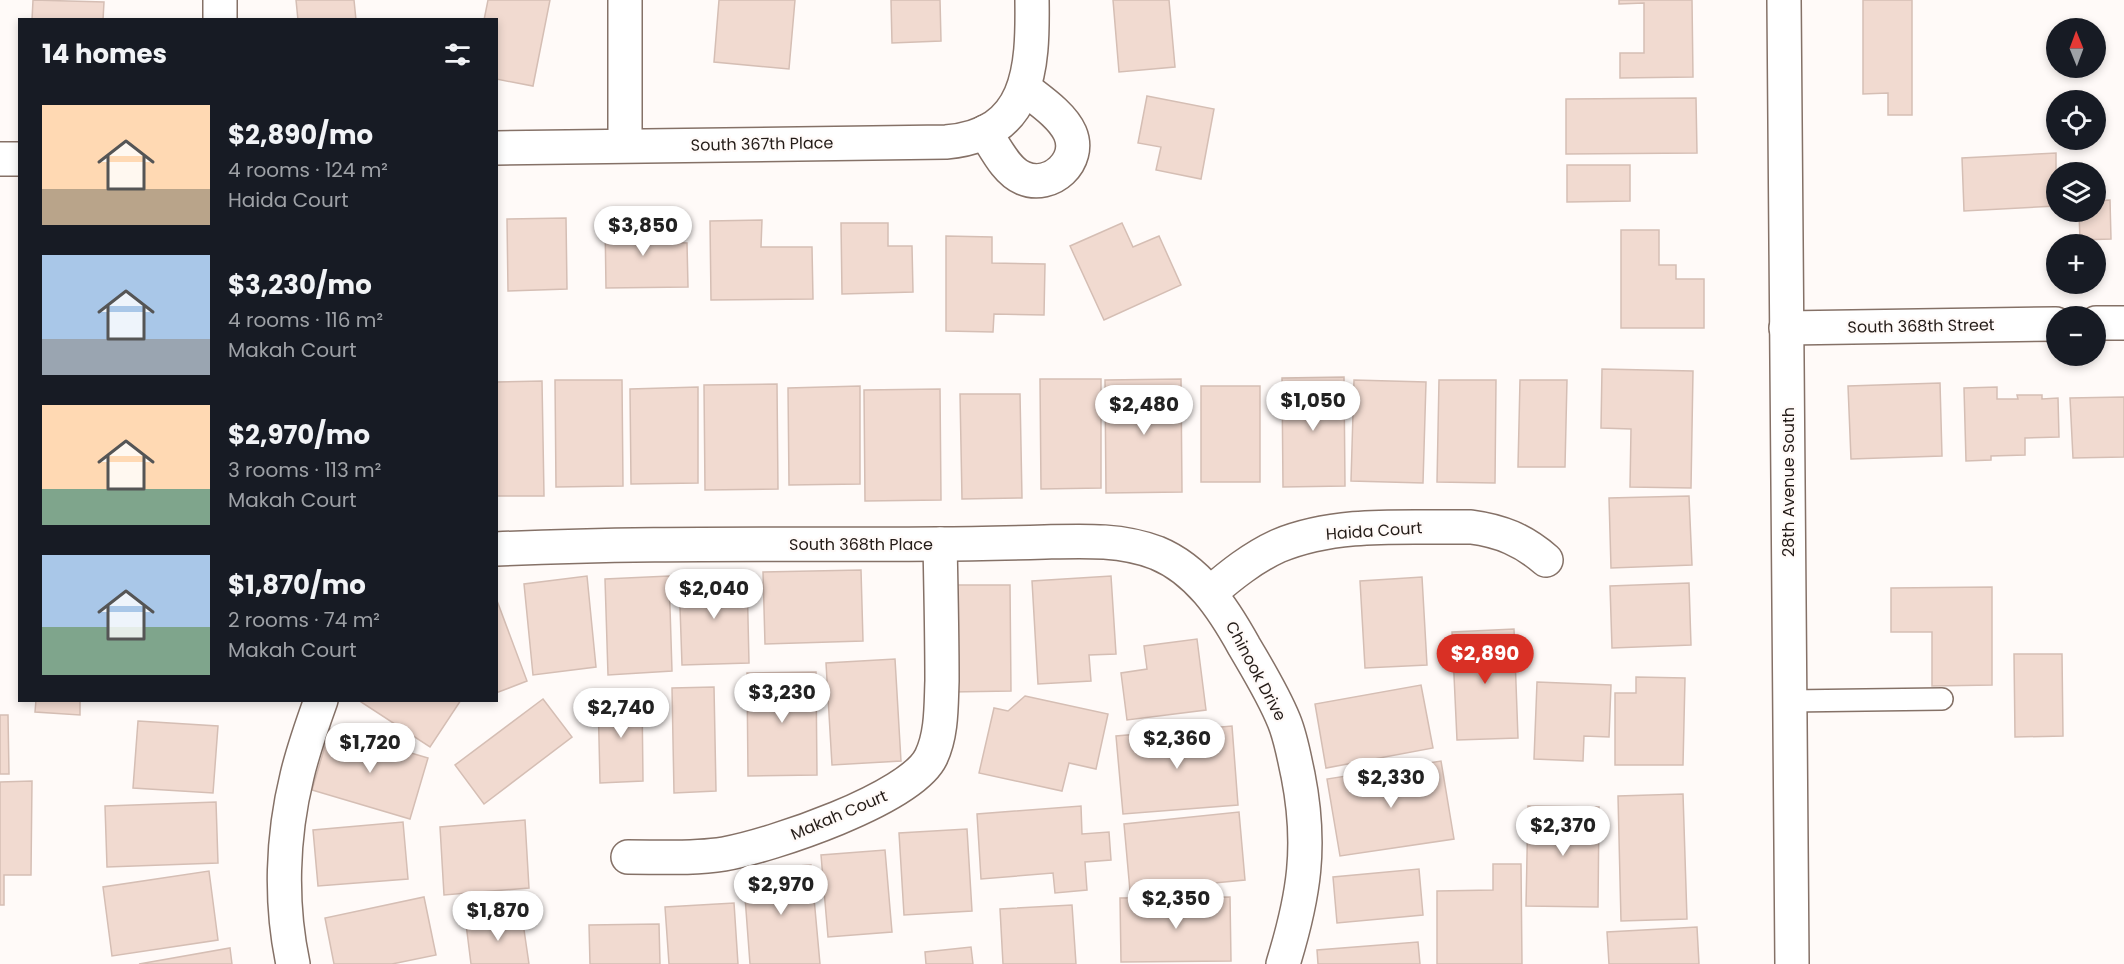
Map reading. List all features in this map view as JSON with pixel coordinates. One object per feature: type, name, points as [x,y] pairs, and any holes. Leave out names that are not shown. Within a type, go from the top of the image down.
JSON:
[{"type":"street","points":[[220,0],[220,18]]},
{"type":"street","points":[[625,0],[625,145]]},
{"type":"street","points":[[985,132],[1011,170],[1022,178],[1035,181],[1049,179],[1061,172],[1069,161],[1072,148],[1071,134],[1064,122],[1020,97],[1030,59],[1032,0]]},
{"type":"street","name":"28th Avenue South","points":[[1784,0],[1792,964]]},
{"type":"street","name":"South 367th Place","points":[[498,148],[946,142],[963,140],[985,132],[1005,119],[1020,97]]},
{"type":"street","points":[[0,159],[18,159]]},
{"type":"street","points":[[2106,323],[2124,323]]},
{"type":"street","name":"South 368th Street","points":[[1786,328],[2046,324]]},
{"type":"street","name":"Haida Court","points":[[1210,593],[1247,564],[1280,546],[1330,532],[1357,528],[1471,526],[1489,529],[1518,539],[1546,560]]},
{"type":"street","name":"South 368th Place","points":[[498,549],[608,544],[940,544],[1068,541],[1115,543],[1132,545],[1160,554],[1185,569],[1210,593]]},
{"type":"street","name":"Makah Court","points":[[628,857],[705,856],[788,837],[881,799],[920,773],[932,757],[940,724],[942,664],[940,544]]},
{"type":"street","name":"Chinook Drive","points":[[1210,593],[1237,633],[1273,698],[1294,753],[1306,836],[1305,875],[1296,921],[1283,964]]},
{"type":"street","points":[[293,964],[285,902],[288,830],[297,776],[320,702]]},
{"type":"lane","points":[[1789,701],[1942,699]]},
{"type":"building","points":[[33,0],[104,2],[103,18],[32,18]]},
{"type":"building","points":[[296,0],[354,0],[356,18],[298,18]]},
{"type":"building","points":[[488,0],[550,0],[533,86],[498,79],[498,18],[484,18]]},
{"type":"building","points":[[719,0],[795,0],[789,69],[714,62]]},
{"type":"building","points":[[891,0],[940,0],[941,41],[892,43]]},
{"type":"building","points":[[1113,0],[1169,0],[1175,67],[1119,72]]},
{"type":"building","points":[[1619,0],[1692,0],[1693,77],[1620,78],[1620,53],[1644,53],[1644,3],[1619,4]]},
{"type":"building","points":[[1863,0],[1912,0],[1912,115],[1888,115],[1888,93],[1863,94]]},
{"type":"building","points":[[1147,96],[1214,109],[1201,179],[1156,170],[1161,147],[1138,143]]},
{"type":"building","points":[[1696,98],[1697,153],[1566,154],[1566,99]]},
{"type":"building","points":[[2056,153],[2056,162],[2046,162],[2046,207],[1964,211],[1962,158]]},
{"type":"building","points":[[1567,165],[1630,165],[1630,201],[1567,202]]},
{"type":"building","points":[[2106,200],[2110,200],[2111,239],[2106,239],[2106,234],[2080,234],[2079,222],[2106,222]]},
{"type":"building","points":[[566,218],[567,289],[508,291],[507,219]]},
{"type":"building","points":[[605,220],[659,220],[660,242],[687,243],[688,287],[606,288]]},
{"type":"building","points":[[762,220],[761,247],[812,247],[813,299],[711,300],[710,221]]},
{"type":"building","points":[[841,223],[888,223],[888,246],[912,246],[913,292],[842,294]]},
{"type":"building","points":[[1122,223],[1133,247],[1159,236],[1181,285],[1104,320],[1070,246]]},
{"type":"building","points":[[1621,230],[1659,230],[1659,265],[1676,265],[1676,279],[1704,279],[1704,328],[1621,328]]},
{"type":"building","points":[[946,236],[992,237],[992,263],[1045,264],[1044,315],[994,314],[993,332],[946,331]]},
{"type":"building","points":[[1602,369],[1693,371],[1691,488],[1630,487],[1631,429],[1601,428]]},
{"type":"building","points":[[1344,377],[1345,486],[1283,487],[1282,378]]},
{"type":"building","points":[[1040,379],[1101,379],[1101,488],[1041,489]]},
{"type":"building","points":[[1181,379],[1182,492],[1106,493],[1105,380]]},
{"type":"building","points":[[555,380],[622,380],[623,486],[556,487]]},
{"type":"building","points":[[1354,380],[1426,382],[1423,483],[1351,481]]},
{"type":"building","points":[[1439,380],[1496,380],[1495,483],[1437,482]]},
{"type":"building","points":[[1520,380],[1567,380],[1565,467],[1518,467]]},
{"type":"building","points":[[542,381],[544,496],[498,496],[498,382]]},
{"type":"building","points":[[1940,383],[1942,456],[1851,459],[1848,386]]},
{"type":"building","points":[[777,384],[778,489],[705,490],[704,385]]},
{"type":"building","points":[[860,386],[860,484],[789,485],[788,388]]},
{"type":"building","points":[[1201,386],[1260,386],[1260,482],[1201,482]]},
{"type":"building","points":[[698,387],[698,483],[631,484],[630,389]]},
{"type":"building","points":[[1997,387],[1997,399],[2018,399],[2017,395],[2042,395],[2042,399],[2058,398],[2059,437],[2025,438],[2025,455],[1991,456],[1991,460],[1966,461],[1964,388]]},
{"type":"building","points":[[940,389],[941,500],[865,501],[864,390]]},
{"type":"building","points":[[960,394],[1020,394],[1022,498],[962,499]]},
{"type":"building","points":[[2124,397],[2124,457],[2073,458],[2070,398]]},
{"type":"building","points":[[1689,496],[1692,565],[1611,568],[1609,498]]},
{"type":"building","points":[[861,570],[863,641],[765,644],[763,572]]},
{"type":"building","points":[[587,576],[596,667],[533,675],[524,584]]},
{"type":"building","points":[[669,576],[672,671],[608,675],[605,579]]},
{"type":"building","points":[[747,576],[749,663],[682,665],[679,578]]},
{"type":"building","points":[[1111,576],[1116,654],[1089,655],[1091,681],[1038,684],[1032,581]]},
{"type":"building","points":[[1422,577],[1427,665],[1365,668],[1360,581]]},
{"type":"building","points":[[1689,583],[1691,645],[1612,648],[1610,586]]},
{"type":"building","points":[[951,585],[1010,585],[1011,691],[951,692]]},
{"type":"building","points":[[1992,587],[1992,685],[1932,686],[1932,632],[1891,632],[1891,588]]},
{"type":"building","points":[[498,603],[527,681],[498,692]]},
{"type":"building","points":[[1514,629],[1518,738],[1457,740],[1452,632]]},
{"type":"building","points":[[1197,639],[1206,710],[1127,720],[1121,673],[1147,669],[1144,646]]},
{"type":"building","points":[[2014,654],[2062,654],[2063,736],[2015,737]]},
{"type":"building","points":[[895,659],[901,761],[832,765],[826,663]]},
{"type":"building","points":[[816,672],[817,775],[748,776],[747,673]]},
{"type":"building","points":[[1636,677],[1685,678],[1683,765],[1615,765],[1615,693],[1636,693]]},
{"type":"building","points":[[1537,682],[1611,685],[1609,737],[1584,736],[1583,761],[1534,759]]},
{"type":"building","points":[[1421,685],[1433,748],[1326,768],[1315,704]]},
{"type":"building","points":[[714,687],[716,791],[674,793],[672,688]]},
{"type":"building","points":[[642,695],[643,781],[600,783],[598,696]]},
{"type":"building","points":[[1025,696],[1108,714],[1096,769],[1069,763],[1062,791],[979,773],[994,708],[1008,711]]},
{"type":"building","points":[[543,699],[572,737],[484,804],[455,765]]},
{"type":"building","points":[[36,702],[80,702],[80,715],[35,712]]},
{"type":"building","points":[[361,702],[460,702],[430,747]]},
{"type":"building","points":[[0,715],[8,715],[9,774],[0,774]]},
{"type":"building","points":[[138,721],[218,726],[213,793],[133,788]]},
{"type":"building","points":[[1232,726],[1238,805],[1123,814],[1116,736]]},
{"type":"building","points":[[330,729],[428,758],[410,819],[312,790]]},
{"type":"building","points":[[1441,761],[1454,839],[1340,856],[1327,779]]},
{"type":"building","points":[[32,781],[31,875],[4,875],[4,905],[0,905],[0,782]]},
{"type":"building","points":[[1683,794],[1687,919],[1621,921],[1618,796]]},
{"type":"building","points":[[216,802],[218,863],[107,867],[105,806]]},
{"type":"building","points":[[1081,806],[1082,834],[1109,832],[1111,860],[1085,862],[1087,890],[1055,893],[1053,873],[981,879],[977,814]]},
{"type":"building","points":[[1528,806],[1599,807],[1598,907],[1526,906]]},
{"type":"building","points":[[1239,812],[1245,880],[1130,891],[1124,824]]},
{"type":"building","points":[[525,820],[529,888],[444,895],[440,827]]},
{"type":"building","points":[[403,822],[408,879],[318,886],[313,830]]},
{"type":"building","points":[[967,829],[972,911],[904,915],[899,833]]},
{"type":"building","points":[[885,850],[892,932],[828,937],[821,855]]},
{"type":"building","points":[[1493,864],[1521,864],[1522,964],[1437,964],[1437,891],[1493,890]]},
{"type":"building","points":[[811,865],[820,964],[750,964],[743,870]]},
{"type":"building","points":[[1419,869],[1423,915],[1337,923],[1333,877]]},
{"type":"building","points":[[209,871],[218,940],[112,956],[103,887]]},
{"type":"building","points":[[424,897],[436,955],[392,964],[334,964],[325,918]]},
{"type":"building","points":[[1230,897],[1231,961],[1121,962],[1120,898]]},
{"type":"building","points":[[734,903],[738,964],[669,964],[665,907]]},
{"type":"building","points":[[1072,905],[1076,964],[1003,964],[1000,909]]},
{"type":"building","points":[[522,916],[529,964],[471,964],[466,924]]},
{"type":"building","points":[[659,924],[660,964],[590,964],[589,925]]},
{"type":"building","points":[[1697,927],[1699,964],[1609,964],[1607,932]]},
{"type":"building","points":[[1418,942],[1420,964],[1318,964],[1317,950]]},
{"type":"building","points":[[971,947],[973,964],[926,964],[925,952]]},
{"type":"building","points":[[230,948],[232,964],[139,964]]}]
